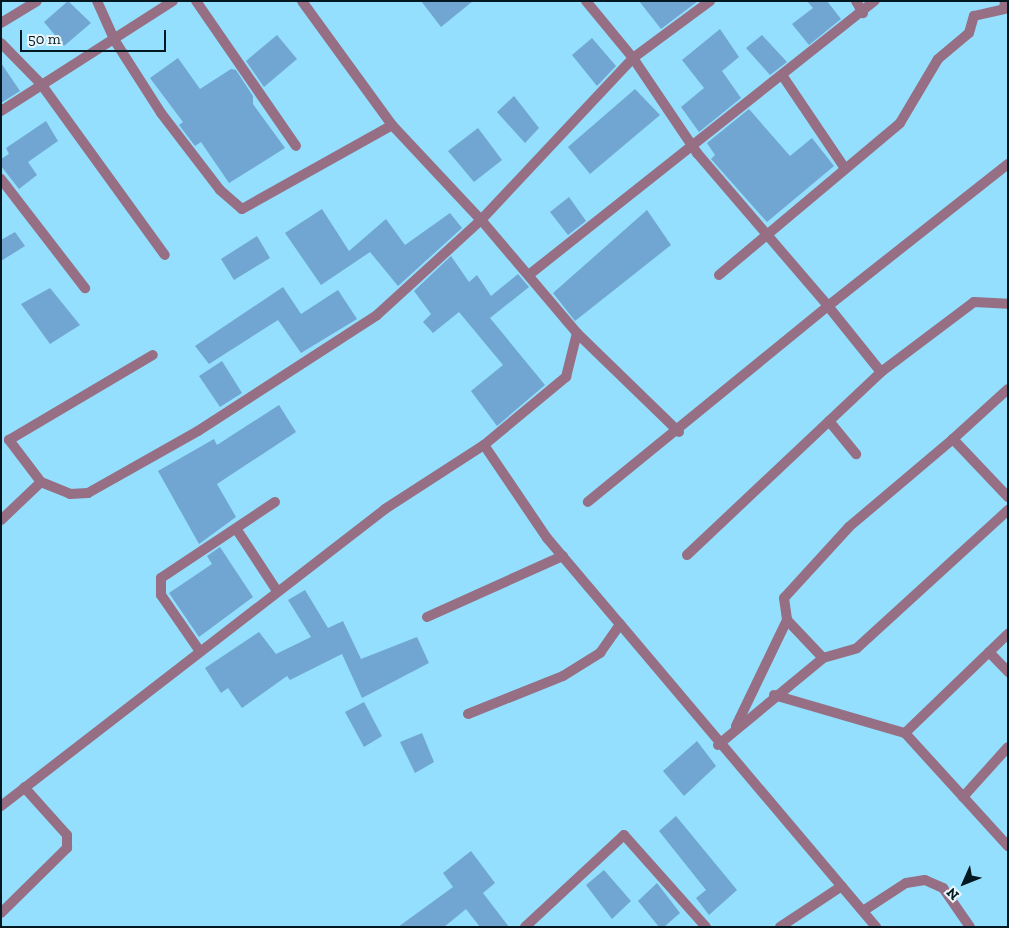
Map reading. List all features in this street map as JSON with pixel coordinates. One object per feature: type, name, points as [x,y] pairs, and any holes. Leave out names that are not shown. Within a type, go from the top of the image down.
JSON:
[{"type":"street","points":[[1,23],[37,1]]},
{"type":"street","points":[[97,1],[115,41],[167,121],[220,190],[242,209],[392,125]]},
{"type":"street","points":[[1,111],[41,84],[115,41],[173,1]]},
{"type":"street","points":[[196,1],[296,146]]},
{"type":"street","points":[[302,1],[392,125],[530,274],[577,333],[679,432]]},
{"type":"street","points":[[586,1],[634,58],[691,145],[766,236],[828,306],[881,372]]},
{"type":"street","points":[[153,355],[9,440],[41,482],[70,494],[88,493],[198,431],[377,315],[481,220],[634,58],[710,1]]},
{"type":"street","points":[[856,1],[863,13]]},
{"type":"street","points":[[530,274],[691,145],[863,13],[875,1]]},
{"type":"street","points":[[719,275],[844,168],[900,123],[938,59],[969,33],[974,16],[1004,9],[1005,1]]},
{"type":"street","points":[[1,43],[41,84],[165,254]]},
{"type":"street","points":[[782,75],[844,168]]},
{"type":"street","points":[[588,502],[679,432],[828,306],[1008,164]]},
{"type":"street","points":[[1,179],[85,288]]},
{"type":"street","points":[[688,555],[881,372],[974,302],[1008,304]]},
{"type":"street","points":[[1,806],[199,650],[385,509],[484,446],[566,377],[577,333]]},
{"type":"street","points":[[735,730],[787,620],[784,598],[843,534],[1008,390]]},
{"type":"street","points":[[829,421],[856,454]]},
{"type":"street","points":[[953,439],[1008,497]]},
{"type":"street","points":[[484,446],[563,556],[718,745],[876,927]]},
{"type":"street","points":[[1,520],[41,482]]},
{"type":"street","points":[[199,650],[161,595],[161,578],[237,530],[275,502]]},
{"type":"street","points":[[718,745],[774,695],[823,658],[857,648],[1008,510]]},
{"type":"street","points":[[237,530],[276,591]]},
{"type":"street","points":[[427,617],[563,556]]},
{"type":"street","points":[[787,620],[823,658]]},
{"type":"street","points":[[468,714],[563,676],[600,653],[620,624]]},
{"type":"street","points":[[904,733],[1008,634]]},
{"type":"street","points":[[990,652],[1008,672]]},
{"type":"street","points":[[774,695],[904,733],[1008,846]]},
{"type":"street","points":[[963,797],[1008,747]]},
{"type":"street","points":[[1,913],[66,848],[67,835],[24,787]]},
{"type":"street","points":[[525,927],[624,835],[706,927]]},
{"type":"street","points":[[863,911],[906,883],[925,880],[943,888],[970,927]]},
{"type":"street","points":[[780,927],[842,886]]},
{"type":"building","points":[[68,1],[91,23],[64,46],[44,22]]},
{"type":"building","points":[[421,1],[473,1],[441,27]]},
{"type":"building","points":[[639,1],[698,1],[661,29]]},
{"type":"building","points":[[807,1],[827,1],[841,19],[809,45],[792,24],[813,8]]},
{"type":"building","points":[[720,29],[739,57],[722,71],[741,98],[699,132],[681,107],[704,88],[682,60]]},
{"type":"building","points":[[277,35],[297,59],[264,87],[246,61]]},
{"type":"building","points":[[762,35],[787,62],[770,75],[746,48]]},
{"type":"building","points":[[592,38],[616,66],[597,86],[572,55]]},
{"type":"building","points":[[178,58],[200,89],[231,69],[236,70],[253,96],[253,104],[285,148],[229,183],[201,142],[195,146],[179,125],[183,122],[150,78]]},
{"type":"building","points":[[1,63],[20,91],[1,103]]},
{"type":"building","points":[[635,89],[660,115],[590,174],[568,147]]},
{"type":"building","points":[[514,96],[539,128],[525,143],[497,112]]},
{"type":"building","points":[[749,109],[790,156],[812,138],[834,166],[767,222],[711,159],[715,155],[707,143]]},
{"type":"building","points":[[46,121],[58,141],[28,162],[37,175],[19,189],[1,166],[1,159],[9,154],[6,148]]},
{"type":"building","points":[[478,128],[502,160],[474,182],[448,151]]},
{"type":"building","points":[[569,197],[586,221],[568,235],[550,212]]},
{"type":"building","points":[[322,209],[349,251],[386,219],[405,245],[450,213],[462,228],[398,286],[370,252],[321,285],[285,233]]},
{"type":"building","points":[[647,210],[671,245],[575,321],[553,293]]},
{"type":"building","points":[[15,232],[25,246],[1,261],[1,240]]},
{"type":"building","points":[[257,236],[270,258],[234,280],[221,259]]},
{"type":"building","points":[[451,256],[469,282],[477,275],[491,296],[518,274],[529,287],[490,318],[545,385],[497,426],[471,391],[503,365],[459,312],[433,333],[423,322],[431,314],[414,291]]},
{"type":"building","points":[[283,287],[301,314],[338,290],[357,319],[301,353],[278,320],[209,364],[195,346]]},
{"type":"building","points":[[50,288],[80,325],[50,344],[21,304]]},
{"type":"building","points":[[222,361],[242,393],[220,407],[199,376]]},
{"type":"building","points":[[279,405],[296,432],[217,484],[236,517],[199,544],[158,471],[214,439],[217,445]]},
{"type":"building","points":[[220,547],[253,597],[199,637],[169,593],[212,564],[207,556]]},
{"type":"building","points":[[305,590],[328,628],[343,621],[361,659],[417,637],[429,663],[362,698],[342,654],[290,680],[287,676],[242,708],[228,688],[221,693],[205,668],[259,632],[276,654],[311,637],[288,600]]},
{"type":"building","points":[[364,702],[382,736],[364,747],[345,712]]},
{"type":"building","points":[[422,733],[434,762],[415,773],[400,742]]},
{"type":"building","points":[[697,741],[716,766],[684,796],[663,771]]},
{"type":"building","points":[[676,816],[737,890],[709,915],[696,898],[706,890],[659,831]]},
{"type":"building","points":[[471,851],[495,883],[483,893],[509,927],[480,927],[466,909],[444,927],[398,927],[453,887],[443,873]]},
{"type":"building","points":[[604,870],[631,901],[612,919],[586,885]]},
{"type":"building","points":[[657,883],[680,913],[664,927],[659,927],[638,901]]}]
